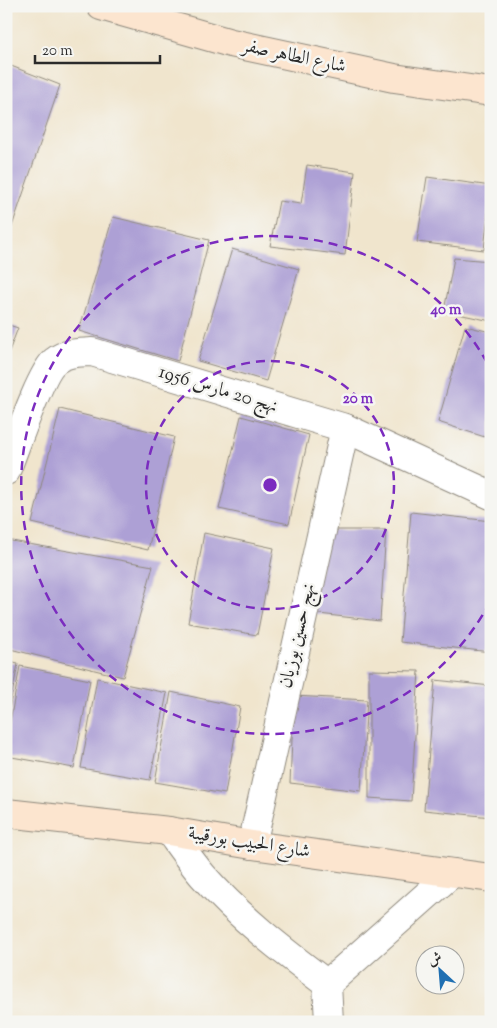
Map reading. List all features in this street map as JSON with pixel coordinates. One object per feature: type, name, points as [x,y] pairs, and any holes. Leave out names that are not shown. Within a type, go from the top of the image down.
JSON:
[{"type":"main road","name":"شارع الطاهر صفر","points":[[101,6],[231,43],[270,52],[394,78],[491,92]]},
{"type":"main road","name":"شارع الحبيب بورقيبة","points":[[6,813],[169,830],[252,845],[491,878]]},
{"type":"street","name":"نهج 20 مارس 1956","points":[[6,471],[43,377],[54,361],[70,353],[92,352],[344,428],[491,495]]},
{"type":"street","name":"نهج حسين بوزيان","points":[[252,845],[344,428]]},
{"type":"street","points":[[169,830],[203,876],[236,911],[272,942],[327,984],[329,1022]]},
{"type":"street","points":[[327,984],[452,873]]},
{"type":"building","points":[[6,64],[60,85],[7,241],[6,241]]},
{"type":"building","points":[[307,165],[355,172],[345,255],[270,246],[279,201],[301,204]]},
{"type":"building","points":[[427,177],[491,186],[484,250],[417,242]]},
{"type":"building","points":[[113,217],[209,240],[178,361],[79,331]]},
{"type":"building","points":[[232,249],[299,269],[266,381],[198,361]]},
{"type":"building","points":[[454,258],[491,261],[491,321],[444,311]]},
{"type":"building","points":[[6,324],[18,328],[6,359]]},
{"type":"building","points":[[465,326],[491,332],[491,439],[438,422]]},
{"type":"building","points":[[60,409],[174,437],[148,550],[32,523]]},
{"type":"building","points":[[241,416],[309,435],[289,524],[219,509]]},
{"type":"building","points":[[411,512],[491,521],[491,652],[400,642]]},
{"type":"building","points":[[329,530],[386,530],[380,621],[310,613]]},
{"type":"building","points":[[204,533],[274,548],[257,635],[188,623]]},
{"type":"building","points":[[6,540],[153,566],[123,677],[6,648]]},
{"type":"building","points":[[6,661],[18,664],[7,719],[6,719]]},
{"type":"building","points":[[20,666],[90,680],[74,768],[6,756],[6,744]]},
{"type":"building","points":[[369,670],[419,671],[411,801],[369,798]]},
{"type":"building","points":[[97,678],[167,693],[150,780],[81,768]]},
{"type":"building","points":[[435,680],[491,686],[491,817],[424,810]]},
{"type":"building","points":[[171,692],[240,707],[225,794],[155,782]]},
{"type":"building","points":[[294,696],[367,700],[361,791],[290,783]]}]
